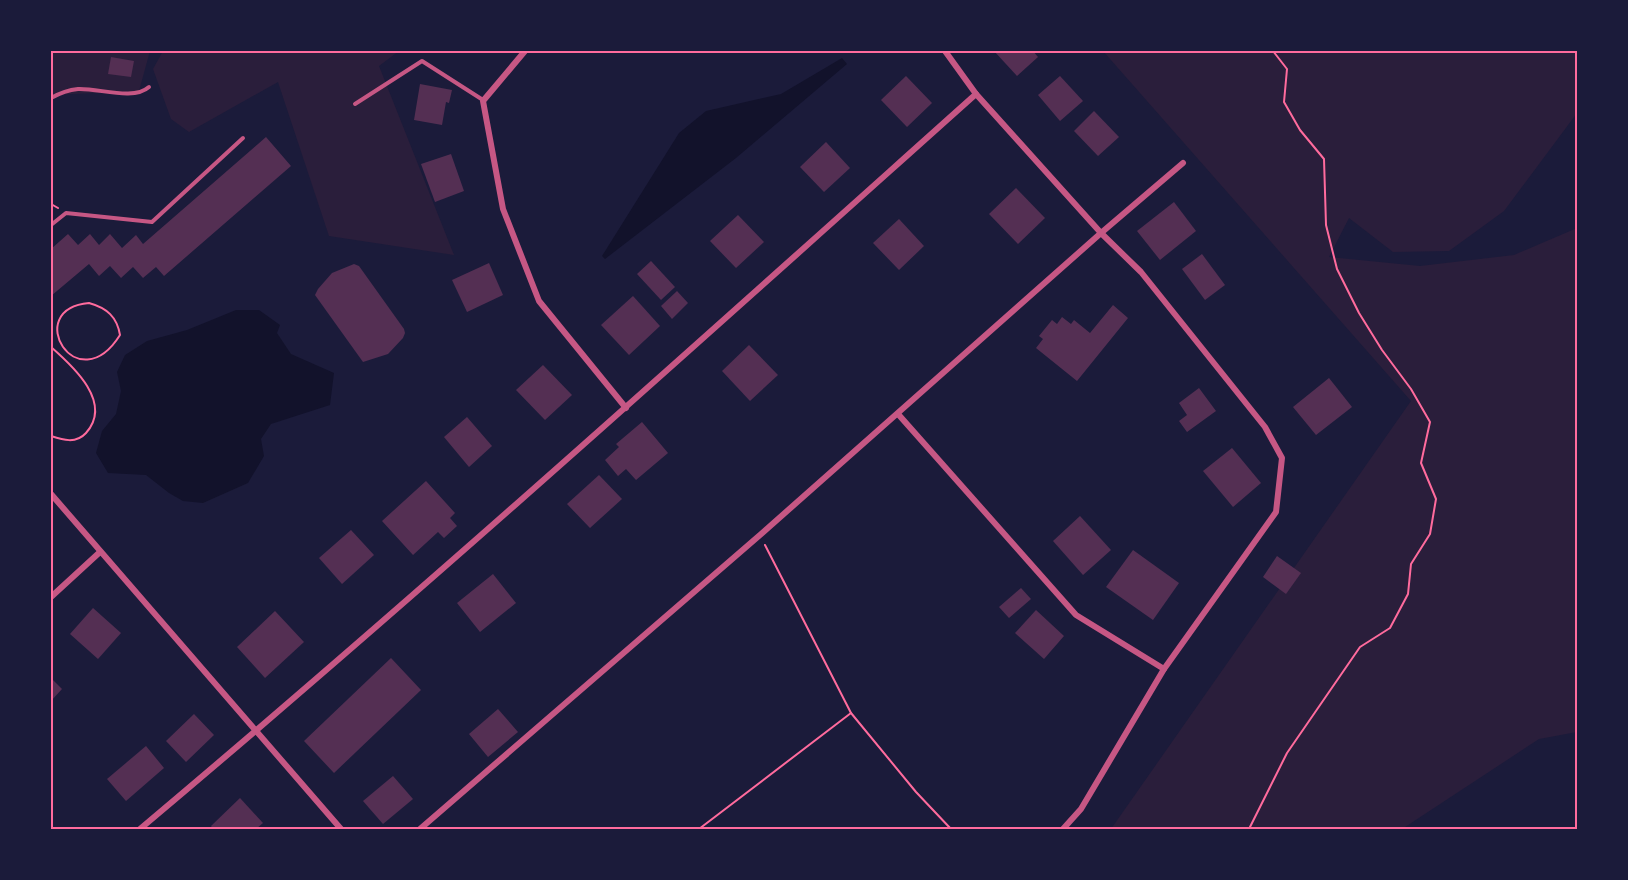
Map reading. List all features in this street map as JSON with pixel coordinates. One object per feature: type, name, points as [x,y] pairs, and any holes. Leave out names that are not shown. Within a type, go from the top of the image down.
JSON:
[{"type":"street","points":[[525,51],[483,101],[503,209],[538,301],[626,408]]},
{"type":"street","points":[[945,51],[976,94],[1101,233],[1141,272],[1265,427],[1282,458],[1276,512],[1164,669],[1081,809],[1063,829]]},
{"type":"street","points":[[140,829],[255,732],[626,408],[976,94]]},
{"type":"street","points":[[420,829],[760,535],[1183,163]]},
{"type":"street","points":[[898,414],[1076,615],[1164,669]]},
{"type":"street","points":[[51,494],[341,829]]},
{"type":"street","points":[[51,597],[100,552]]},
{"type":"lane","points":[[355,104],[422,61],[483,101]]},
{"type":"lane","points":[[51,98],[65,91],[80,89],[137,94],[148,87]]},
{"type":"lane","points":[[51,225],[66,213],[152,222],[243,138]]},
{"type":"path","points":[[1249,829],[1287,753],[1360,647],[1390,628],[1408,594],[1411,564],[1430,534],[1436,499],[1421,464],[1430,422],[1411,389],[1382,350],[1359,313],[1337,269],[1326,225],[1324,159],[1300,130],[1284,102],[1287,69],[1273,51]]},
{"type":"path","points":[[89,303],[100,306],[111,313],[118,323],[120,335],[112,347],[101,356],[80,359],[63,349],[57,331],[59,321],[67,310],[77,304],[89,303]]},
{"type":"path","points":[[51,347],[78,374],[96,404],[93,425],[82,438],[66,441],[51,436]]},
{"type":"path","points":[[760,535],[851,713],[916,792],[951,829]]},
{"type":"path","points":[[699,829],[851,713]]},
{"type":"shaded area","points":[[51,51],[150,51],[139,91],[51,95]]},
{"type":"shaded area","points":[[163,51],[399,51],[379,66],[454,255],[329,236],[278,82],[189,132],[171,119],[153,69]]},
{"type":"shaded area","points":[[1103,51],[1577,51],[1577,113],[1504,211],[1449,251],[1393,252],[1349,218],[1329,257],[1420,266],[1514,255],[1577,228],[1577,732],[1539,739],[1402,829],[1111,829],[1411,401]]},
{"type":"shaded area","points":[[842,58],[847,64],[736,158],[605,259],[602,256],[679,133],[706,111],[781,94]]},
{"type":"shaded area","points":[[236,310],[259,310],[280,325],[277,333],[291,354],[334,373],[330,405],[271,424],[261,439],[264,456],[248,483],[203,503],[183,501],[146,475],[108,473],[96,453],[102,431],[116,414],[121,391],[117,372],[125,355],[147,341],[187,330]]},
{"type":"building","points":[[994,51],[1033,51],[1038,57],[1017,76]]},
{"type":"building","points":[[111,57],[134,61],[131,77],[108,74]]},
{"type":"building","points":[[906,76],[932,103],[907,127],[881,100]]},
{"type":"building","points":[[1060,76],[1083,101],[1060,121],[1038,95]]},
{"type":"building","points":[[420,84],[452,90],[449,103],[446,102],[442,125],[414,120]]},
{"type":"building","points":[[1094,111],[1119,137],[1098,156],[1074,131]]},
{"type":"building","points":[[266,137],[291,166],[164,276],[156,267],[143,278],[133,267],[121,278],[110,266],[99,276],[89,264],[51,296],[51,249],[68,234],[78,245],[90,234],[99,245],[110,234],[122,248],[136,235],[143,244]]},
{"type":"building","points":[[826,142],[850,168],[824,192],[800,167]]},
{"type":"building","points":[[451,154],[464,191],[435,202],[421,164]]},
{"type":"building","points":[[1016,188],[1045,218],[1018,244],[989,214]]},
{"type":"building","points":[[1174,202],[1196,231],[1160,260],[1137,231]]},
{"type":"building","points":[[738,215],[764,242],[736,268],[710,241]]},
{"type":"building","points":[[899,219],[924,246],[899,270],[873,243]]},
{"type":"building","points":[[1202,254],[1225,285],[1205,300],[1182,269]]},
{"type":"building","points":[[651,261],[675,287],[661,300],[637,274]]},
{"type":"building","points":[[489,263],[503,295],[467,312],[452,280]]},
{"type":"building","points":[[354,264],[359,266],[405,333],[388,354],[363,362],[315,295],[332,273]]},
{"type":"building","points":[[677,291],[688,303],[672,319],[661,306]]},
{"type":"building","points":[[633,296],[660,326],[629,355],[601,325]]},
{"type":"building","points":[[1113,305],[1128,318],[1077,381],[1036,348],[1043,339],[1039,336],[1052,320],[1057,324],[1062,317],[1071,324],[1074,320],[1090,333]]},
{"type":"building","points":[[749,345],[778,375],[750,401],[722,371]]},
{"type":"building","points":[[543,365],[572,395],[545,420],[516,390]]},
{"type":"building","points":[[1329,378],[1352,407],[1316,435],[1293,407]]},
{"type":"building","points":[[1199,388],[1216,411],[1187,432],[1179,421],[1187,415],[1179,403]]},
{"type":"building","points":[[467,417],[492,446],[469,467],[444,437]]},
{"type":"building","points":[[642,422],[668,453],[636,480],[626,469],[618,476],[605,460],[619,447],[616,444]]},
{"type":"building","points":[[1232,448],[1261,483],[1233,507],[1203,471]]},
{"type":"building","points":[[599,475],[622,499],[590,528],[567,504]]},
{"type":"building","points":[[426,481],[455,513],[450,518],[457,526],[444,538],[438,532],[413,555],[382,521]]},
{"type":"building","points":[[1080,516],[1111,550],[1083,575],[1053,541]]},
{"type":"building","points":[[351,530],[374,555],[342,584],[319,558]]},
{"type":"building","points":[[1133,550],[1179,583],[1153,620],[1106,587]]},
{"type":"building","points":[[1277,556],[1301,573],[1286,594],[1263,577]]},
{"type":"building","points":[[493,574],[516,603],[480,632],[457,603]]},
{"type":"building","points":[[1021,588],[1031,599],[1009,618],[999,607]]},
{"type":"building","points":[[93,608],[121,633],[98,659],[70,634]]},
{"type":"building","points":[[1036,610],[1064,636],[1044,659],[1015,633]]},
{"type":"building","points":[[275,611],[304,642],[265,678],[237,647]]},
{"type":"building","points":[[391,658],[421,690],[334,773],[304,741]]},
{"type":"building","points":[[51,678],[62,689],[51,701]]},
{"type":"building","points":[[498,709],[518,732],[488,757],[469,734]]},
{"type":"building","points":[[194,714],[214,735],[186,762],[166,741]]},
{"type":"building","points":[[146,746],[164,768],[126,801],[107,779]]},
{"type":"building","points":[[393,776],[413,799],[383,824],[363,801]]},
{"type":"building","points":[[240,798],[263,823],[256,829],[213,829],[211,826]]}]
